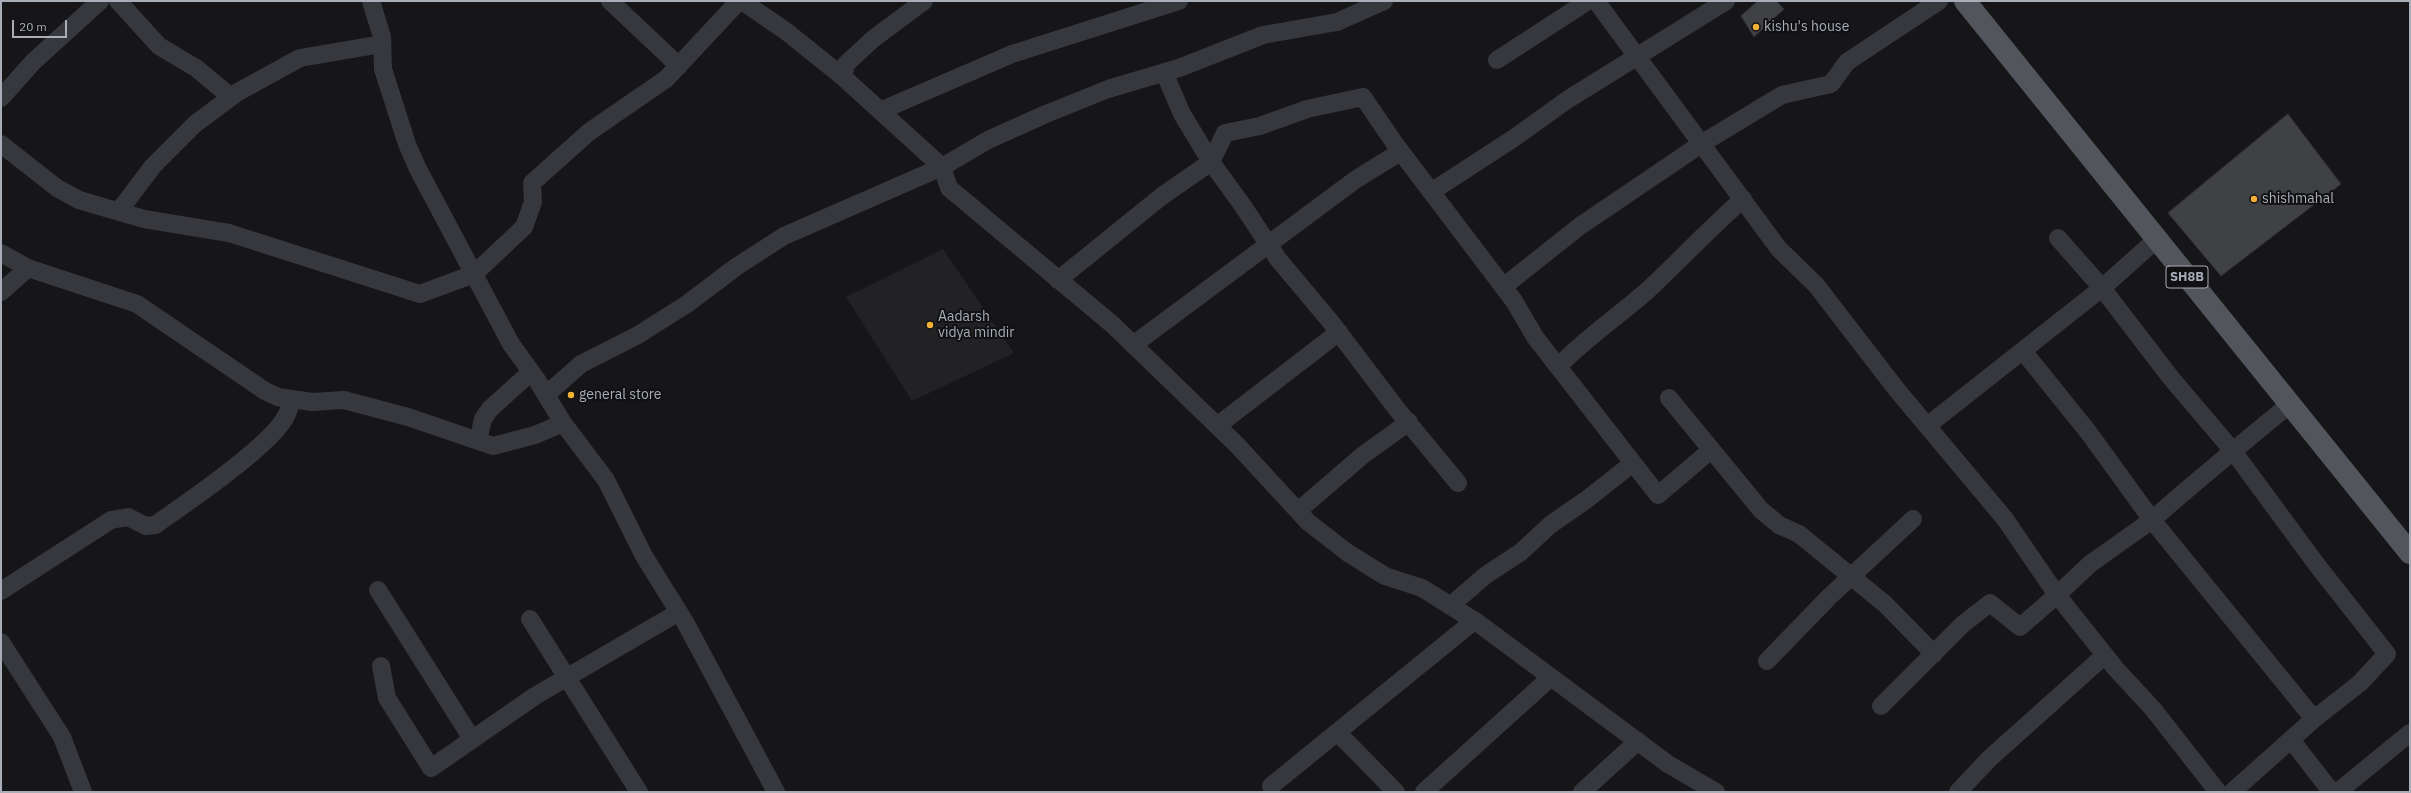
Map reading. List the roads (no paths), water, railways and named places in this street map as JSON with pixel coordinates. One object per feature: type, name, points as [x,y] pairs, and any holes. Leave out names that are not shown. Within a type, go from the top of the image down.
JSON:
[{"type":"main road","name":"SH8B","points":[[1965,1],[2410,553]]},
{"type":"street","points":[[3,93],[33,62],[100,1]]},
{"type":"street","points":[[118,1],[159,46],[196,68],[231,97]]},
{"type":"street","points":[[371,1],[382,44],[383,69],[407,144],[418,170],[511,344],[546,395],[563,424],[606,480],[644,556],[679,612],[776,792]]},
{"type":"street","points":[[610,1],[679,66]]},
{"type":"street","points":[[1,144],[57,188],[79,200],[178,226],[229,233],[420,294],[474,274],[524,228],[533,202],[532,183],[589,132],[612,115],[641,98],[679,66],[741,1],[787,32],[843,77],[942,167],[948,188],[1005,233],[1058,280],[1113,324],[1217,426],[1308,522],[1348,553],[1379,572],[1422,588],[1474,621],[1668,764],[1716,792]]},
{"type":"street","points":[[843,77],[846,64],[862,49],[924,1]]},
{"type":"street","points":[[880,111],[1012,54],[1178,1]]},
{"type":"street","points":[[546,395],[581,364],[650,327],[687,304],[736,266],[784,236],[942,167],[988,140],[1046,114],[1108,89],[1164,72],[1263,36],[1337,22],[1384,1]]},
{"type":"street","points":[[1497,60],[1588,1]]},
{"type":"street","points":[[1596,1],[1779,249],[1816,285],[1897,390],[2005,519],[2057,595],[2105,655],[2154,710],[2218,792]]},
{"type":"street","points":[[1431,192],[1636,56],[1726,1]]},
{"type":"street","points":[[1503,287],[1580,226],[1701,144],[1722,133],[1782,95],[1831,84],[1848,62],[1939,1]]},
{"type":"street","points":[[119,211],[153,166],[196,124],[231,97],[300,58],[382,44]]},
{"type":"street","points":[[1164,72],[1182,114],[1211,162],[1278,259],[1339,332],[1458,483]]},
{"type":"street","points":[[1058,280],[1162,196],[1211,162],[1225,133],[1260,126],[1307,109],[1363,97],[1400,152],[1503,287],[1558,367],[1658,495],[1711,450]]},
{"type":"street","points":[[1133,345],[1354,180],[1400,152]]},
{"type":"street","points":[[1558,367],[1576,348],[1599,332],[1648,290],[1743,199]]},
{"type":"street","points":[[2058,238],[2102,288],[2171,378],[2233,451],[2317,565],[2388,654],[2360,683],[2314,719],[2232,792]]},
{"type":"street","points":[[1928,426],[2102,288],[2157,239]]},
{"type":"street","points":[[1,253],[28,268],[137,304],[265,391],[278,397],[312,402],[344,400],[408,417],[493,446],[535,435],[563,424]]},
{"type":"street","points":[[1,292],[28,268]]},
{"type":"street","points":[[1217,426],[1339,332]]},
{"type":"street","points":[[2023,351],[2089,433],[2152,520],[2314,719]]},
{"type":"street","points":[[478,441],[483,420],[490,409],[531,372]]},
{"type":"street","points":[[1,591],[111,520],[128,518],[146,526],[155,525],[215,481],[268,437],[286,417],[292,398]]},
{"type":"street","points":[[1669,398],[1761,510],[1779,525],[1799,534],[1885,604],[1934,654]]},
{"type":"street","points":[[1881,706],[1963,624],[1990,603],[2020,627],[2090,564],[2152,520],[2199,477],[2290,404]]},
{"type":"street","points":[[1298,511],[1363,455],[1409,422]]},
{"type":"street","points":[[1450,606],[1486,575],[1521,552],[1550,525],[1586,500],[1633,463]]},
{"type":"street","points":[[1767,661],[1851,576],[1913,519]]},
{"type":"street","points":[[378,590],[472,739]]},
{"type":"street","points":[[381,666],[387,698],[431,768],[472,739],[565,678],[679,612]]},
{"type":"street","points":[[530,619],[565,678],[639,792]]},
{"type":"street","points":[[1271,786],[1474,621]]},
{"type":"street","points":[[1,642],[62,737],[82,792]]},
{"type":"street","points":[[1958,792],[1989,759],[2105,655]]},
{"type":"street","points":[[1424,792],[1550,678]]},
{"type":"street","points":[[1337,732],[1396,792]]},
{"type":"street","points":[[2292,740],[2330,790],[2339,791],[2410,733]]},
{"type":"street","points":[[1582,792],[1638,741]]},
{"type":"place","name":"kishu's house","points":[[1756,27]]},
{"type":"place","name":"shishmahal","points":[[2254,199]]},
{"type":"place","name":"Aadarsh vidya mindir","points":[[930,325]]},
{"type":"place","name":"general store","points":[[571,395]]}]
